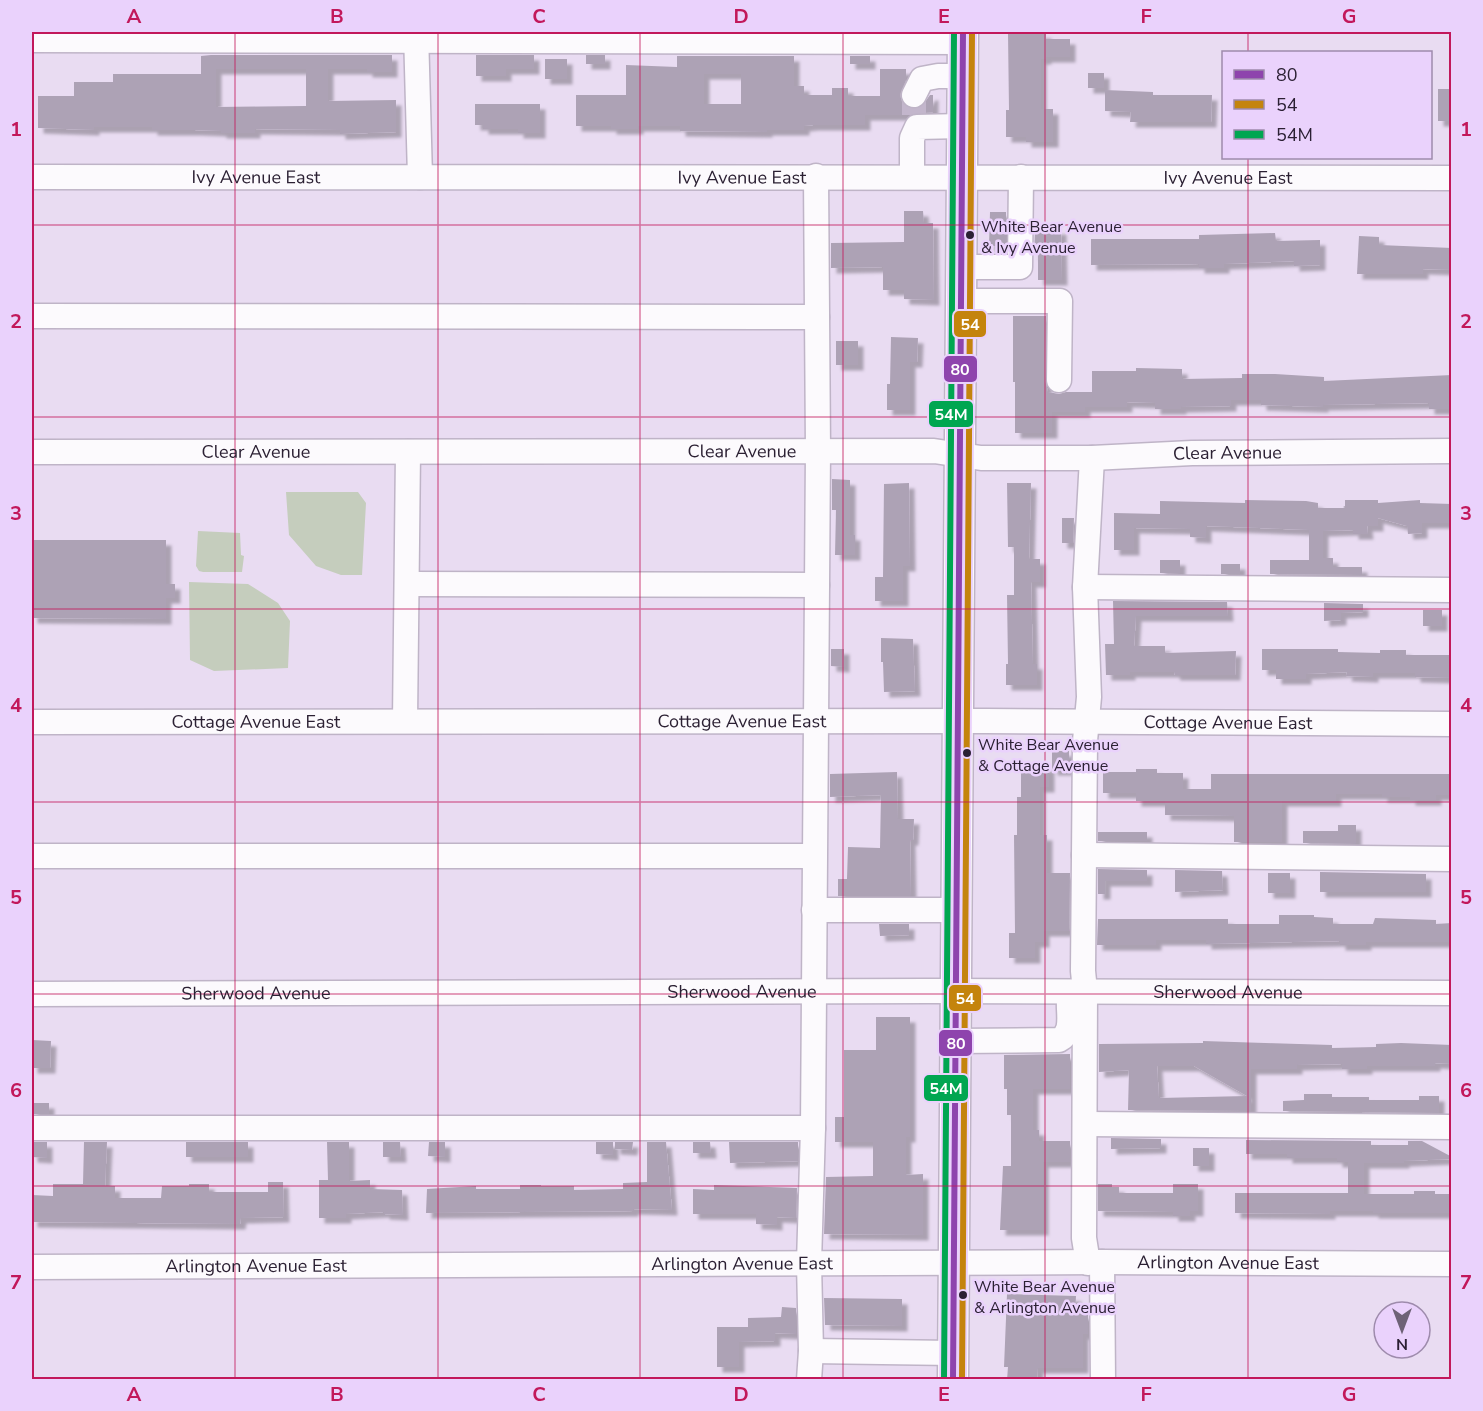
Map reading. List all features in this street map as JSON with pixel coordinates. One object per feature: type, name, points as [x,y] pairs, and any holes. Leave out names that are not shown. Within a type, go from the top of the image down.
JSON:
[{"type":"main road","points":[[953,1366],[963,37]]},
{"type":"street","points":[[32,40],[416,36],[963,37]]},
{"type":"street","points":[[416,36],[420,177]]},
{"type":"street","points":[[912,177],[912,138],[922,80],[938,76],[962,76]]},
{"type":"street","points":[[915,112],[962,126]]},
{"type":"street","points":[[809,1380],[819,450],[816,176]]},
{"type":"street","name":"Ivy Avenue East","points":[[32,177],[1452,178]]},
{"type":"street","points":[[962,267],[1020,267],[1021,177]]},
{"type":"street","points":[[962,301],[1060,301],[1059,380]]},
{"type":"street","points":[[32,316],[817,317]]},
{"type":"street","name":"Clear Avenue","points":[[32,452],[819,450],[934,451],[981,458],[1092,458],[1192,453],[1452,452]]},
{"type":"street","points":[[405,721],[408,452]]},
{"type":"street","points":[[956,1041],[1059,1040],[1069,1032],[1083,971],[1085,741],[1089,697],[1085,588],[1092,458]]},
{"type":"street","points":[[407,584],[817,585]]},
{"type":"street","points":[[1085,588],[1452,590]]},
{"type":"street","name":"Cottage Avenue East","points":[[32,722],[815,721],[1452,724]]},
{"type":"street","points":[[1084,855],[1452,859]]},
{"type":"street","points":[[32,856],[814,856]]},
{"type":"street","points":[[814,910],[956,910]]},
{"type":"street","name":"Sherwood Avenue","points":[[32,994],[814,991],[1452,993]]},
{"type":"street","points":[[1077,991],[1086,1124],[1084,1238],[1095,1262],[1103,1380]]},
{"type":"street","points":[[1086,1124],[1452,1127]]},
{"type":"street","points":[[32,1128],[813,1128]]},
{"type":"street","name":"Arlington Avenue East","points":[[32,1266],[1095,1262],[1452,1264]]},
{"type":"street","points":[[811,1351],[953,1366]]},
{"type":"green space","points":[[286,492],[358,492],[366,503],[362,575],[341,575],[316,566],[289,535]]},
{"type":"green space","points":[[198,531],[240,533],[241,555],[244,556],[242,572],[199,571],[196,566]]},
{"type":"green space","points":[[189,582],[248,584],[278,603],[290,621],[288,668],[214,671],[190,660]]},
{"type":"building","points":[[1008,33],[1046,33],[1046,39],[1070,39],[1070,57],[1041,59],[1041,109],[1053,109],[1053,142],[1026,142],[1026,137],[1006,137],[1006,110],[1009,110]]},
{"type":"building","points":[[392,55],[392,72],[367,72],[367,69],[328,69],[328,101],[396,100],[396,132],[340,134],[340,130],[255,129],[255,133],[221,133],[221,131],[152,130],[152,127],[94,127],[94,130],[38,128],[38,96],[74,96],[74,82],[113,82],[113,74],[201,74],[201,56]],"holes":[[[216,69],[306,69],[306,106],[216,107]]]},
{"type":"building","points":[[476,55],[534,55],[534,69],[506,69],[506,76],[476,76]]},
{"type":"building","points":[[586,55],[605,55],[605,64],[586,64]]},
{"type":"building","points":[[677,56],[794,56],[794,86],[804,86],[804,95],[832,95],[832,88],[848,88],[848,96],[880,96],[880,69],[906,69],[906,80],[900,95],[902,102],[908,108],[915,109],[922,106],[930,95],[933,95],[933,112],[909,115],[865,115],[865,125],[813,125],[804,126],[804,130],[767,130],[767,132],[680,131],[680,126],[638,126],[638,129],[611,129],[611,126],[576,126],[576,95],[626,95],[626,65],[677,67]],"holes":[[[704,74],[741,74],[741,104],[704,104]]]},
{"type":"building","points":[[850,56],[870,56],[870,64],[850,64]]},
{"type":"building","points":[[545,59],[567,59],[567,79],[545,79]]},
{"type":"building","points":[[1088,73],[1104,73],[1104,88],[1088,88]]},
{"type":"building","points":[[1438,89],[1452,89],[1452,121],[1438,121]]},
{"type":"building","points":[[1105,90],[1153,92],[1153,95],[1212,95],[1211,122],[1130,122],[1131,112],[1105,111]]},
{"type":"building","points":[[475,104],[540,104],[540,133],[518,133],[518,129],[483,129],[483,125],[475,125]]},
{"type":"building","points":[[904,211],[923,211],[924,223],[933,223],[934,300],[904,299],[904,290],[883,290],[883,267],[831,268],[831,243],[904,242]]},
{"type":"building","points":[[990,212],[1006,212],[1006,246],[989,246]]},
{"type":"building","points":[[1061,229],[1062,280],[1038,280],[1038,255],[1034,255],[1035,230]]},
{"type":"building","points":[[1275,233],[1276,241],[1320,240],[1320,265],[1294,266],[1294,261],[1224,264],[1224,268],[1199,268],[1199,264],[1091,265],[1091,239],[1199,239],[1199,235]]},
{"type":"building","points":[[1359,236],[1379,237],[1379,245],[1452,248],[1452,270],[1423,269],[1423,274],[1357,274]]},
{"type":"building","points":[[1013,316],[1046,316],[1045,380],[1048,392],[1059,394],[1092,392],[1092,371],[1136,371],[1136,368],[1182,369],[1182,379],[1242,378],[1242,374],[1324,377],[1324,381],[1452,375],[1452,409],[1429,409],[1429,403],[1323,405],[1323,407],[1261,405],[1261,400],[1231,400],[1231,406],[1155,409],[1155,403],[1127,402],[1127,407],[1085,407],[1085,412],[1052,412],[1052,433],[1015,433]]},
{"type":"building","points":[[891,337],[918,338],[917,362],[910,362],[910,410],[887,410]]},
{"type":"building","points":[[836,341],[858,341],[858,365],[836,365]]},
{"type":"building","points":[[832,479],[850,480],[850,535],[855,535],[855,555],[835,555],[836,510],[832,510]]},
{"type":"building","points":[[909,483],[910,566],[903,566],[903,601],[875,601],[875,577],[883,577],[884,484]]},
{"type":"building","points":[[1007,483],[1031,483],[1029,559],[1040,559],[1040,582],[1031,582],[1033,664],[1037,664],[1037,685],[1006,685],[1007,595],[1014,595],[1014,547],[1008,547]]},
{"type":"building","points":[[1245,500],[1306,501],[1318,503],[1318,508],[1345,508],[1343,507],[1345,500],[1378,500],[1378,503],[1420,500],[1420,503],[1452,504],[1452,523],[1422,523],[1422,533],[1408,534],[1407,526],[1378,518],[1378,526],[1367,526],[1368,534],[1353,534],[1353,530],[1323,531],[1323,558],[1333,558],[1333,567],[1362,567],[1362,575],[1270,574],[1270,560],[1309,560],[1309,530],[1206,526],[1206,538],[1190,537],[1190,529],[1134,528],[1134,550],[1114,550],[1114,513],[1160,514],[1160,501],[1245,503]]},
{"type":"building","points":[[1062,518],[1074,518],[1073,543],[1062,543]]},
{"type":"building","points":[[32,540],[166,540],[166,584],[175,584],[175,598],[166,598],[166,619],[32,618]]},
{"type":"building","points":[[1160,560],[1180,560],[1180,574],[1160,573]]},
{"type":"building","points":[[1221,564],[1240,564],[1240,574],[1221,574]]},
{"type":"building","points":[[1113,601],[1227,602],[1228,616],[1136,616],[1134,646],[1165,646],[1165,653],[1236,651],[1235,675],[1130,672],[1130,675],[1106,675],[1105,644],[1114,644]]},
{"type":"building","points":[[1324,603],[1363,604],[1363,612],[1341,613],[1341,620],[1324,621]]},
{"type":"building","points":[[1423,610],[1442,610],[1442,626],[1423,626]]},
{"type":"building","points":[[881,638],[913,639],[915,691],[884,692]]},
{"type":"building","points":[[831,649],[844,649],[844,667],[831,666]]},
{"type":"building","points":[[1262,649],[1338,649],[1338,652],[1380,653],[1380,650],[1406,650],[1406,655],[1452,655],[1452,678],[1415,677],[1415,673],[1373,673],[1373,677],[1346,676],[1347,672],[1306,674],[1306,679],[1276,679],[1276,670],[1262,670]]},
{"type":"building","points":[[1052,751],[1069,751],[1069,770],[1052,770]]},
{"type":"building","points":[[1021,766],[1049,766],[1049,787],[1040,787],[1040,835],[1047,835],[1047,873],[1070,873],[1069,931],[1044,931],[1044,942],[1035,942],[1035,958],[1009,958],[1009,933],[1015,933],[1014,835],[1017,835],[1017,797],[1021,797]]},
{"type":"building","points":[[1136,769],[1157,769],[1157,773],[1183,773],[1183,789],[1211,789],[1211,774],[1452,774],[1452,795],[1436,795],[1436,800],[1410,800],[1410,797],[1382,797],[1382,794],[1336,794],[1336,801],[1282,801],[1282,842],[1234,842],[1234,816],[1165,815],[1165,801],[1136,801],[1136,793],[1103,793],[1103,772],[1136,772]]},
{"type":"building","points":[[897,772],[898,819],[914,819],[913,840],[910,840],[911,896],[838,896],[838,879],[847,879],[848,847],[880,848],[881,795],[830,797],[830,774]]},
{"type":"building","points":[[1338,825],[1356,825],[1356,844],[1303,843],[1303,831],[1338,831]]},
{"type":"building","points":[[1098,832],[1147,832],[1147,841],[1098,841]]},
{"type":"building","points":[[1098,869],[1147,870],[1147,881],[1105,881],[1105,894],[1098,894]]},
{"type":"building","points":[[1175,870],[1222,871],[1223,890],[1175,892]]},
{"type":"building","points":[[1320,872],[1426,874],[1426,892],[1320,892]]},
{"type":"building","points":[[1268,873],[1290,873],[1290,893],[1268,893]]},
{"type":"building","points":[[1279,915],[1314,915],[1314,917],[1333,918],[1333,924],[1373,924],[1375,918],[1436,920],[1436,924],[1452,923],[1452,942],[1366,942],[1366,945],[1340,945],[1340,941],[1206,944],[1206,940],[1156,940],[1156,945],[1097,945],[1098,919],[1228,919],[1228,924],[1279,924]]},
{"type":"building","points":[[879,924],[909,924],[909,935],[880,936]]},
{"type":"building","points":[[876,1017],[910,1017],[910,1137],[906,1137],[906,1175],[923,1174],[923,1235],[824,1234],[826,1177],[873,1176],[873,1142],[835,1142],[835,1117],[844,1117],[844,1050],[876,1050]]},
{"type":"building","points":[[32,1040],[51,1041],[50,1068],[32,1068]]},
{"type":"building","points":[[1203,1041],[1332,1045],[1332,1048],[1376,1047],[1376,1044],[1401,1043],[1452,1045],[1452,1064],[1367,1066],[1367,1069],[1342,1069],[1342,1064],[1297,1065],[1297,1069],[1251,1069],[1251,1111],[1128,1110],[1129,1070],[1099,1072],[1099,1044],[1203,1043]],"holes":[[[1157,1066],[1194,1066],[1247,1096],[1159,1098]]]},
{"type":"building","points":[[1070,1054],[1070,1089],[1033,1089],[1033,1130],[1039,1130],[1039,1141],[1070,1141],[1070,1162],[1043,1162],[1043,1230],[1000,1230],[1003,1166],[1011,1166],[1011,1115],[1007,1115],[1004,1055]]},
{"type":"building","points":[[1304,1094],[1369,1097],[1369,1100],[1419,1100],[1419,1096],[1439,1096],[1439,1113],[1283,1111],[1283,1101],[1304,1100]]},
{"type":"building","points":[[32,1103],[49,1103],[49,1114],[32,1114]]},
{"type":"building","points":[[1111,1138],[1161,1139],[1161,1148],[1111,1149]]},
{"type":"building","points":[[1246,1140],[1371,1141],[1371,1145],[1408,1145],[1408,1141],[1422,1141],[1452,1159],[1404,1161],[1404,1163],[1364,1163],[1364,1194],[1414,1194],[1414,1191],[1435,1191],[1435,1194],[1452,1194],[1452,1213],[1330,1211],[1330,1214],[1235,1213],[1235,1193],[1348,1193],[1348,1162],[1337,1162],[1337,1158],[1287,1158],[1287,1154],[1246,1154]]},
{"type":"building","points":[[32,1142],[47,1142],[47,1158],[32,1157]]},
{"type":"building","points":[[84,1142],[107,1142],[105,1186],[115,1186],[115,1198],[161,1198],[162,1186],[189,1186],[189,1184],[209,1184],[209,1192],[268,1192],[268,1182],[283,1182],[284,1217],[241,1218],[240,1224],[32,1222],[32,1195],[53,1196],[53,1184],[83,1184]]},
{"type":"building","points":[[186,1142],[248,1142],[248,1157],[186,1157]]},
{"type":"building","points":[[327,1142],[349,1142],[349,1181],[370,1180],[370,1189],[402,1190],[403,1215],[384,1214],[384,1212],[346,1214],[346,1218],[319,1218],[319,1180],[328,1180]]},
{"type":"building","points":[[383,1142],[400,1142],[401,1157],[383,1157]]},
{"type":"building","points":[[429,1142],[445,1142],[445,1157],[428,1156]]},
{"type":"building","points":[[596,1142],[613,1142],[613,1155],[596,1154]]},
{"type":"building","points":[[615,1142],[633,1142],[632,1150],[615,1149]]},
{"type":"building","points":[[647,1142],[666,1142],[672,1210],[426,1213],[427,1189],[476,1186],[476,1189],[520,1189],[520,1185],[541,1185],[574,1186],[574,1190],[623,1189],[623,1183],[647,1182]]},
{"type":"building","points":[[693,1142],[710,1142],[711,1153],[693,1153]]},
{"type":"building","points":[[729,1142],[798,1142],[798,1161],[730,1163]]},
{"type":"building","points":[[1193,1148],[1209,1148],[1209,1166],[1193,1166]]},
{"type":"building","points":[[1098,1184],[1112,1184],[1112,1187],[1119,1187],[1119,1193],[1173,1193],[1173,1184],[1198,1184],[1198,1211],[1190,1211],[1190,1216],[1173,1216],[1173,1212],[1098,1211]]},
{"type":"building","points":[[714,1185],[797,1188],[796,1218],[777,1217],[777,1225],[756,1224],[756,1214],[693,1214],[693,1189],[714,1190]]},
{"type":"building","points":[[1007,1294],[1076,1296],[1075,1314],[1088,1314],[1088,1334],[1083,1334],[1083,1368],[1038,1368],[1037,1380],[1007,1380],[1008,1367],[1004,1367]]},
{"type":"building","points":[[824,1298],[902,1299],[902,1326],[825,1325]]},
{"type":"building","points":[[782,1307],[796,1308],[796,1334],[775,1333],[775,1341],[739,1342],[739,1367],[717,1367],[717,1327],[748,1327],[748,1318],[781,1317]]},
{"type":"tunnel","points":[[914,95],[914,115]]},
{"type":"transit line","name":"54M","points":[[944,1380],[954,32]]},
{"type":"transit line","name":"80","points":[[953,1380],[963,32]]},
{"type":"transit line","name":"54","points":[[962,1380],[972,32]]},
{"type":"place","name":"White Bear Avenue & Ivy Avenue","points":[[970,235]]},
{"type":"place","name":"White Bear Avenue & Cottage Avenue","points":[[967,753]]},
{"type":"place","name":"White Bear Avenue & Arlington Avenue","points":[[963,1295]]}]
